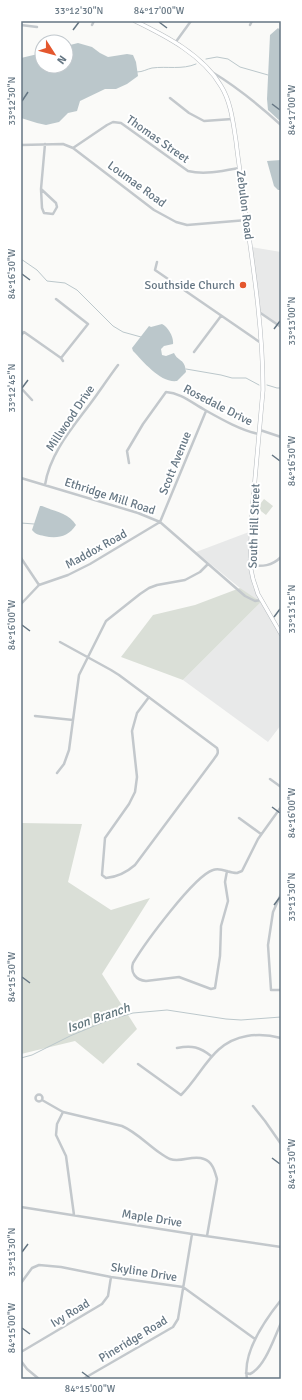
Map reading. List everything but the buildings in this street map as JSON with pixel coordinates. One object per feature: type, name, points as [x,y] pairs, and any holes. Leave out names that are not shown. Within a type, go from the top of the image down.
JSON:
[{"type":"main road","name":"Zebulon Road","points":[[135,21],[176,43],[198,59],[210,70],[221,84],[228,99],[240,168],[258,312],[263,390],[259,432]]},
{"type":"main road","name":"South Hill Street","points":[[259,432],[250,565],[253,579],[261,600],[281,634]]},
{"type":"street","points":[[92,25],[94,21]]},
{"type":"street","points":[[176,43],[191,21]]},
{"type":"street","points":[[250,25],[252,21]]},
{"type":"street","points":[[21,25],[37,27]]},
{"type":"street","points":[[210,70],[254,101],[281,125]]},
{"type":"street","points":[[221,84],[224,79]]},
{"type":"street","points":[[170,98],[189,113],[204,121],[232,119]]},
{"type":"street","name":"Thomas Street","points":[[73,148],[107,125],[117,122],[127,127],[188,171],[199,173],[240,168]]},
{"type":"street","points":[[41,189],[56,203],[57,207],[53,214],[44,213],[42,208],[41,189],[45,144]]},
{"type":"street","name":"Loumae Road","points":[[21,145],[63,144],[73,148],[154,210],[176,222],[187,225],[247,220]]},
{"type":"street","points":[[157,262],[155,270],[260,343]]},
{"type":"street","points":[[56,299],[88,324],[60,358]]},
{"type":"street","points":[[258,312],[281,327]]},
{"type":"street","points":[[194,352],[221,316]]},
{"type":"street","points":[[21,335],[24,332],[63,361]]},
{"type":"street","name":"Millwood Drive","points":[[45,485],[46,476],[65,438],[118,365]]},
{"type":"street","points":[[21,388],[32,400]]},
{"type":"street","name":"Rosedale Drive","points":[[129,463],[127,451],[132,441],[157,403],[168,392],[179,394],[206,411],[250,433],[259,432],[281,437]]},
{"type":"street","name":"Scott Avenue","points":[[160,522],[206,411]]},
{"type":"street","name":"Ethridge Mill Road","points":[[21,478],[138,513],[160,522],[245,596],[255,601],[261,600]]},
{"type":"street","name":"Maddox Road","points":[[21,604],[39,585],[68,575],[90,564],[160,522]]},
{"type":"street","points":[[250,565],[261,566],[276,563],[281,557]]},
{"type":"street","points":[[21,558],[39,585]]},
{"type":"street","points":[[57,774],[68,756],[79,675],[87,656],[106,621],[149,588],[156,585],[185,580],[200,572],[208,564]]},
{"type":"street","points":[[60,642],[111,670],[149,697],[217,748],[217,755],[135,865],[120,875],[106,878],[102,875],[104,843],[108,833],[129,804],[135,792],[137,777],[132,731],[137,712],[149,697]]},
{"type":"street","points":[[35,716],[73,720]]},
{"type":"street","points":[[270,779],[281,787]]},
{"type":"street","points":[[227,871],[225,885],[228,901],[221,926],[220,964],[214,989],[179,978],[146,981],[136,978],[133,973],[132,965],[152,936],[182,898],[199,880],[212,870],[217,869],[227,871],[237,873],[243,870],[261,834],[281,807]]},
{"type":"street","points":[[239,818],[261,834]]},
{"type":"street","points":[[281,894],[273,912],[268,944],[270,990],[281,990]]},
{"type":"street","points":[[138,1064],[181,1095],[211,1056],[224,1045],[243,1037],[262,1034],[281,1038]]},
{"type":"street","points":[[177,1048],[186,1046],[198,1048],[211,1056]]},
{"type":"street","points":[[42,1100],[63,1112],[126,1128],[169,1159],[180,1161],[195,1157],[204,1159],[211,1164],[217,1179],[207,1236]]},
{"type":"street","points":[[253,1106],[281,1144]]},
{"type":"street","points":[[63,1112],[57,1124],[56,1135],[66,1156],[74,1214]]},
{"type":"street","name":"Maple Drive","points":[[21,1207],[281,1247]]},
{"type":"street","name":"Pineridge Road","points":[[83,1379],[173,1327],[178,1319],[192,1234]]},
{"type":"street","name":"Skyline Drive","points":[[21,1283],[32,1268],[39,1265],[61,1267],[111,1277],[183,1287],[255,1339]]},
{"type":"street","name":"Ivy Road","points":[[21,1352],[102,1304],[108,1296],[111,1277]]},
{"type":"street","points":[[247,1379],[246,1373],[248,1355],[255,1339],[281,1300]]},
{"type":"street","points":[[246,1373],[250,1374],[259,1368],[281,1323]]},
{"type":"street","points":[[21,1361],[27,1369],[39,1379]]},
{"type":"shaded area","points":[[278,28],[281,31],[281,122],[268,110],[267,99],[270,35]]},
{"type":"shaded area","points":[[78,43],[92,47],[108,57],[127,54],[133,55],[136,62],[138,76],[127,84],[116,89],[105,89],[80,101],[77,111],[68,113],[59,122],[46,125],[21,118],[21,58],[34,55],[34,74],[74,74],[74,44]]},
{"type":"shaded area","points":[[281,160],[281,190],[278,190],[274,186],[267,161]]},
{"type":"shaded area","points":[[251,247],[281,252],[281,326],[257,311]]},
{"type":"shaded area","points":[[162,324],[170,332],[173,338],[173,344],[164,346],[161,349],[162,355],[166,356],[174,353],[184,364],[186,372],[177,381],[164,379],[153,371],[142,361],[132,348],[149,326],[151,327]]},
{"type":"shaded area","points":[[264,499],[273,506],[266,515],[257,508]]},
{"type":"shaded area","points":[[40,506],[65,515],[76,525],[66,535],[58,537],[49,537],[36,533],[32,530]]},
{"type":"shaded area","points":[[249,532],[248,567],[253,587],[281,635],[281,725],[268,742],[183,680],[261,602],[246,593],[196,552]]},
{"type":"shaded area","points":[[240,588],[261,602],[183,680],[121,657],[153,615],[195,605]]},
{"type":"shaded area","points":[[21,823],[82,824],[68,882],[111,910],[150,898],[102,974],[137,1029],[103,1064],[75,1041],[21,1054]]},
{"type":"waterway","points":[[206,59],[217,57],[228,59],[240,67],[268,75]]},
{"type":"waterway","points":[[137,72],[152,68],[180,67],[196,64]]},
{"type":"waterway","points":[[21,259],[37,270],[47,281],[65,283],[77,290],[113,326],[123,332],[141,337]]},
{"type":"waterway","points":[[186,369],[232,378],[246,378],[259,385]]},
{"type":"waterway","points":[[267,385],[281,388]]},
{"type":"waterway","points":[[21,523],[34,524]]},
{"type":"waterway","name":"Ison Branch","points":[[21,1058],[32,1055],[70,1036],[106,1021],[133,1013],[167,1010],[241,1020],[281,1017]]},
{"type":"place","name":"Southside Church","points":[[243,285]]}]
